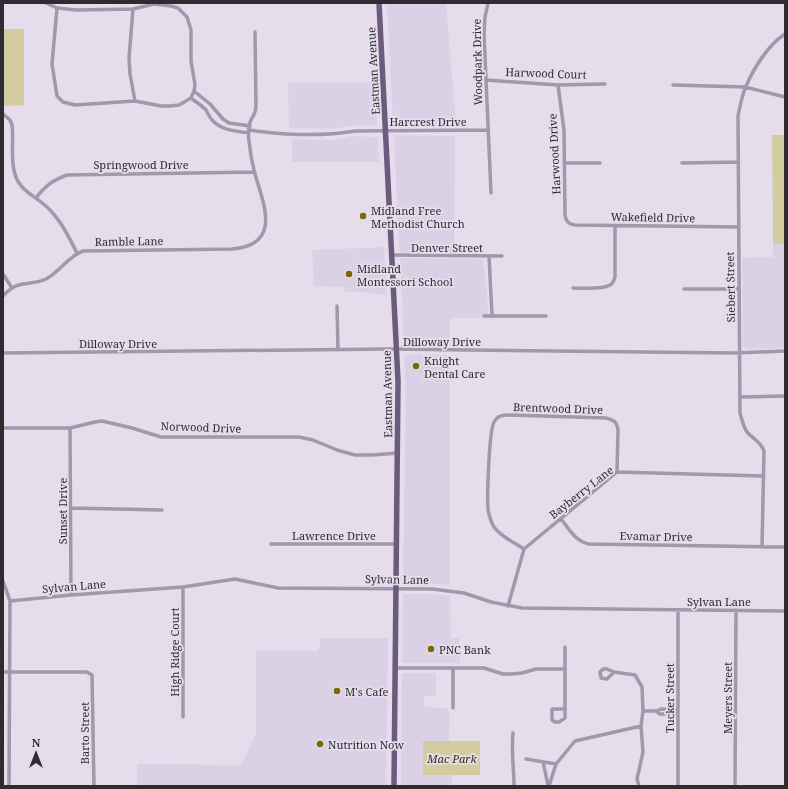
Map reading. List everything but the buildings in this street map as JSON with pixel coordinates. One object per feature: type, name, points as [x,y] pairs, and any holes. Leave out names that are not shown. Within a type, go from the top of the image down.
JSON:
[{"type":"main road","name":"Eastman Avenue","points":[[379,3],[397,349],[398,453],[394,786]]},
{"type":"street","points":[[46,3],[57,8],[91,11],[133,9],[149,5],[163,4],[178,8],[187,17],[191,30],[191,61],[195,85],[191,98],[179,105],[170,106],[161,106],[135,101],[75,105],[63,102],[57,96],[55,88],[52,56],[57,8]]},
{"type":"street","name":"Woodpark Drive","points":[[488,3],[484,26],[491,193]]},
{"type":"street","points":[[133,9],[129,58],[130,74],[135,101]]},
{"type":"street","points":[[255,32],[256,111],[249,130],[250,147],[255,172]]},
{"type":"street","name":"Siebert Street","points":[[762,547],[764,451],[746,431],[742,423],[740,413],[738,116],[745,87],[762,58],[773,44],[785,34]]},
{"type":"street","name":"Harwood Court","points":[[486,80],[558,85],[605,84]]},
{"type":"street","name":"Harwood Drive","points":[[558,85],[564,130],[565,215],[568,222]]},
{"type":"street","points":[[673,85],[745,87],[785,97]]},
{"type":"street","points":[[194,91],[210,104],[222,119],[249,130]]},
{"type":"street","points":[[191,98],[199,104],[212,120],[220,126],[228,130],[249,130]]},
{"type":"street","points":[[3,114],[10,120],[12,125],[15,175],[18,183],[49,209],[60,222],[77,253],[46,278],[40,281],[19,284],[3,296]]},
{"type":"street","name":"Harcrest Drive","points":[[249,130],[288,134],[335,135],[355,131],[488,130]]},
{"type":"street","points":[[682,163],[738,162]]},
{"type":"street","points":[[565,163],[600,163]]},
{"type":"street","name":"Springwood Drive","points":[[36,198],[49,183],[67,175],[255,172]]},
{"type":"street","name":"Ramble Lane","points":[[77,253],[94,250],[232,249],[249,246],[256,241],[265,230],[267,217],[255,172]]},
{"type":"street","name":"Wakefield Drive","points":[[568,222],[571,225],[739,227]]},
{"type":"street","points":[[573,288],[604,287],[611,285],[614,282],[615,226]]},
{"type":"street","name":"Denver Street","points":[[392,255],[502,256]]},
{"type":"street","points":[[489,256],[492,316]]},
{"type":"street","points":[[3,274],[12,288]]},
{"type":"street","points":[[684,290],[739,289]]},
{"type":"street","points":[[337,306],[338,350]]},
{"type":"street","points":[[484,316],[546,316]]},
{"type":"street","name":"Dilloway Drive","points":[[3,353],[397,349],[740,353],[785,351]]},
{"type":"street","points":[[740,397],[785,396]]},
{"type":"street","name":"Brentwood Drive","points":[[524,549],[502,535],[494,527],[488,509],[492,427],[497,418],[502,415],[509,415],[606,418],[612,420],[617,424],[618,430],[617,472]]},
{"type":"street","name":"Norwood Drive","points":[[3,428],[70,428],[102,421],[162,437],[299,437],[313,440],[337,450],[355,454],[372,455],[398,453]]},
{"type":"street","name":"Sunset Drive","points":[[70,428],[71,595]]},
{"type":"street","name":"Bayberry Lane","points":[[524,549],[617,472],[763,476]]},
{"type":"street","points":[[71,508],[162,510]]},
{"type":"street","name":"Evamar Drive","points":[[561,519],[575,538],[589,544],[785,548]]},
{"type":"street","name":"Lawrence Drive","points":[[271,544],[396,544]]},
{"type":"street","points":[[508,606],[524,549]]},
{"type":"street","name":"Sylvan Lane","points":[[10,602],[71,595],[183,587],[235,579],[278,588],[432,589],[464,594],[508,606],[530,608],[785,611]]},
{"type":"street","points":[[3,581],[10,602],[9,786]]},
{"type":"street","name":"High Ridge Court","points":[[183,587],[183,717]]},
{"type":"street","name":"Tucker Street","points":[[678,610],[678,786]]},
{"type":"street","name":"Meyers Street","points":[[735,786],[736,610]]},
{"type":"street","points":[[565,647],[565,669],[565,708],[565,718],[559,722],[552,720],[552,709],[565,708]]},
{"type":"street","points":[[395,668],[484,668],[503,674],[522,673],[536,669],[565,669]]},
{"type":"street","points":[[453,668],[453,708]]},
{"type":"street","points":[[3,672],[9,672]]},
{"type":"street","name":"Barto Street","points":[[9,672],[88,672],[92,675],[94,786]]},
{"type":"street","points":[[614,672],[635,675],[642,687],[643,711],[641,726],[643,752],[637,779],[639,786]]},
{"type":"street","points":[[643,711],[656,711],[660,714],[678,712]]},
{"type":"street","points":[[549,786],[556,764],[576,741],[641,726]]},
{"type":"street","points":[[513,733],[512,746],[514,786]]},
{"type":"street","points":[[526,759],[556,764]]},
{"type":"street","points":[[543,762],[549,786]]},
{"type":"shaded area","points":[[387,3],[446,3],[456,125],[393,124]]},
{"type":"shaded area","points":[[376,82],[377,125],[355,125],[335,129],[289,128],[288,83]]},
{"type":"shaded area","points":[[394,135],[455,136],[454,253],[400,252]]},
{"type":"shaded area","points":[[351,136],[378,137],[379,162],[292,162],[292,139],[336,140]]},
{"type":"shaded area","points":[[773,244],[785,244],[785,348],[745,349],[743,347],[742,258],[773,257]]},
{"type":"shaded area","name":"Midland Montessori School","points":[[384,247],[387,295],[346,292],[343,287],[314,286],[312,250]]},
{"type":"shaded area","points":[[400,258],[483,259],[488,314],[482,315],[482,318],[450,318],[450,345],[405,345]]},
{"type":"shaded area","points":[[408,354],[450,355],[450,585],[403,582],[406,383],[404,356]]},
{"type":"shaded area","points":[[403,594],[433,594],[450,596],[451,638],[459,638],[460,663],[402,663]]},
{"type":"shaded area","points":[[321,638],[388,638],[386,786],[137,786],[137,764],[241,765],[256,733],[256,651],[318,651]]},
{"type":"shaded area","points":[[402,673],[436,673],[436,696],[424,696],[424,707],[446,708],[450,713],[449,741],[424,741],[423,774],[452,775],[452,786],[401,786]]},
{"type":"green space","points":[[3,29],[24,29],[24,105],[3,106]]},
{"type":"green space","points":[[772,135],[785,135],[785,244],[773,244]]},
{"type":"green space","name":"Mac Park","points":[[423,741],[480,741],[480,775],[423,775]]},
{"type":"place","name":"Midland Free Methodist Church","points":[[363,216]]},
{"type":"place","name":"Midland Montessori School","points":[[349,274]]},
{"type":"place","name":"Knight Dental Care","points":[[416,366]]},
{"type":"place","name":"PNC Bank","points":[[431,649]]},
{"type":"place","name":"M's Cafe","points":[[337,691]]},
{"type":"place","name":"Nutrition Now","points":[[320,744]]}]
